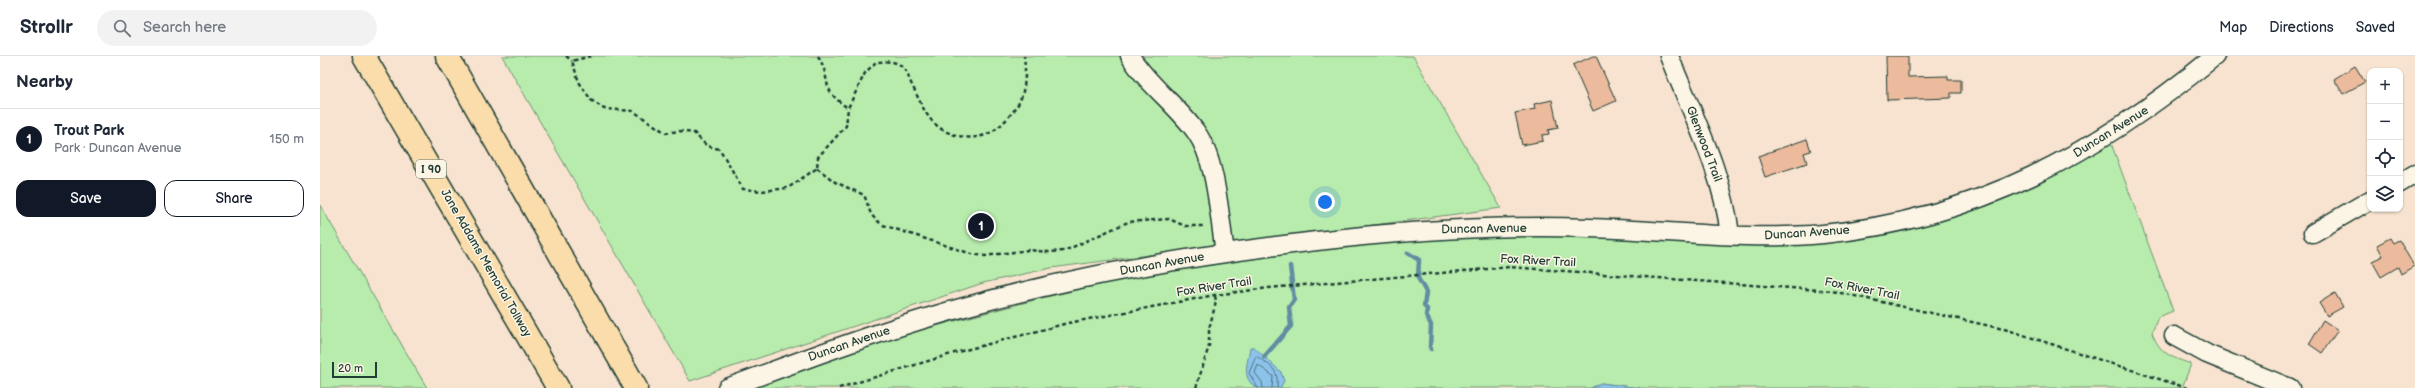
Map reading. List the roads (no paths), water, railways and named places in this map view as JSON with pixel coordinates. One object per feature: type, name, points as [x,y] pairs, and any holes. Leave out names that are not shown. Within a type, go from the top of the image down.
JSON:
[{"type":"highway","name":"Jane Addams Memorial Tollway","points":[[364,56],[558,388]]},
{"type":"highway","points":[[447,56],[636,388]]},
{"type":"street","points":[[1130,56],[1150,83],[1179,111],[1197,133],[1208,160],[1225,252]]},
{"type":"street","name":"Glenwood Trail","points":[[1669,56],[1715,170],[1728,218],[1730,234]]},
{"type":"street","name":"Duncan Avenue","points":[[727,388],[849,342],[979,303],[1073,280],[1225,252],[1460,228],[1586,228],[1781,236],[1845,231],[1898,223],[1972,202],[2038,174],[2094,144],[2143,113],[2215,56]]},
{"type":"street","points":[[2403,181],[2415,174]]},
{"type":"street","points":[[2313,233],[2367,202]]},
{"type":"street","points":[[2174,336],[2208,354],[2290,388]]},
{"type":"water","points":[[1250,347],[1254,347],[1281,372],[1284,381],[1280,388],[1257,388],[1248,380],[1246,370]]},
{"type":"water","points":[[1601,383],[1640,388],[1591,388]]},
{"type":"waterway","points":[[1408,253],[1419,260],[1418,278],[1426,292],[1424,306],[1427,309],[1426,315],[1431,325],[1431,349]]},
{"type":"waterway","points":[[1264,357],[1291,326],[1289,307],[1294,300],[1290,266]]},
{"type":"place","name":"Trout Park","points":[[981,226]]}]
